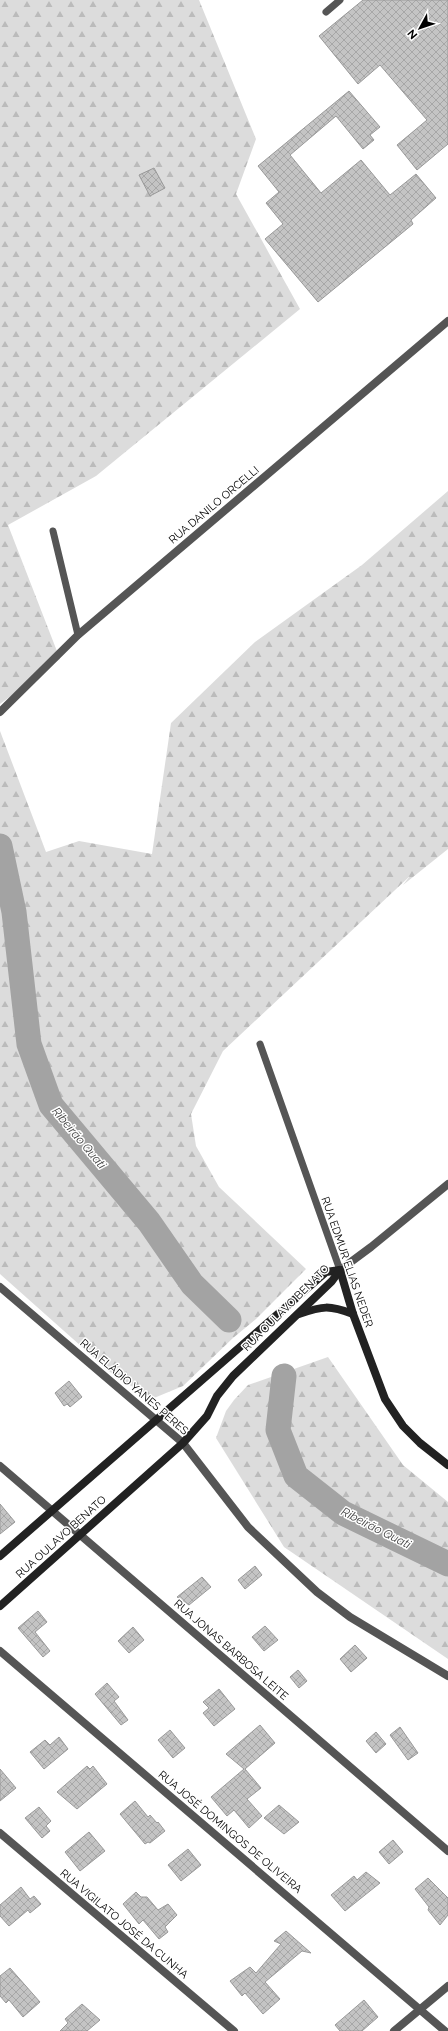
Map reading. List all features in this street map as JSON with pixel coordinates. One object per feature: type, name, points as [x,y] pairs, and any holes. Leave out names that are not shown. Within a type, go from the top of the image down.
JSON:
[{"type":"street","name":"RUA DANILO ORCELLI","points":[[0,712],[78,635],[448,321]]},
{"type":"street","points":[[340,1270],[371,1247],[448,1184]]},
{"type":"street","name":"RUA EDMUR ELIAS NEDER","points":[[340,1270],[353,1314],[385,1400],[403,1426],[420,1443],[448,1465]]},
{"type":"street","name":"RUA OULAVO BENATO","points":[[0,1606],[79,1534],[183,1443],[207,1416],[217,1396],[233,1376],[332,1281],[340,1270]]},
{"type":"street","name":"RUA OULAVO BENATO","points":[[0,1556],[326,1272],[340,1270]]},
{"type":"street","name":"RUA ELÁDIO YANES PERES","points":[[0,1287],[183,1443],[248,1527],[318,1592],[350,1617],[448,1676]]},
{"type":"street","points":[[296,1315],[316,1308],[332,1306],[353,1314]]},
{"type":"street","name":"RUA JONAS BARBOSA LEITE","points":[[0,1466],[448,1851]]},
{"type":"street","name":"RUA JOSÉ DOMINGOS DE OLIVEIRA","points":[[0,1651],[445,2031]]},
{"type":"street","name":"RUA VIGILATO JOSÉ DA CUNHA","points":[[0,1833],[234,2031]]},
{"type":"street","points":[[394,2031],[448,1986]]},
{"type":"lane","points":[[326,12],[340,0]]},
{"type":"lane","points":[[53,531],[78,635]]},
{"type":"lane","name":"RUA EDMUR ELIAS NEDER","points":[[260,1044],[340,1270]]},
{"type":"green space","points":[[0,0],[199,0],[256,139],[236,194],[300,309],[96,476],[8,525],[60,659],[0,704]]},
{"type":"green space","points":[[448,491],[448,849],[403,885],[410,876],[223,1051],[191,1114],[196,1146],[219,1187],[306,1269],[256,1319],[233,1338],[183,1386],[154,1398],[118,1379],[0,1274],[0,731],[46,852],[79,841],[152,854],[171,723],[255,642],[362,565]]},
{"type":"green space","points":[[328,1357],[403,1465],[448,1502],[448,1659],[284,1547],[216,1438],[226,1411],[248,1385]]},
{"type":"building","points":[[363,0],[448,0],[448,144],[417,170],[397,145],[427,120],[380,65],[358,84],[319,36]]},
{"type":"building","points":[[349,91],[380,127],[370,135],[374,140],[363,149],[336,116],[290,155],[321,193],[361,160],[390,195],[416,174],[436,198],[411,220],[413,224],[318,302],[265,239],[283,224],[266,203],[279,192],[258,166]]},
{"type":"building","points":[[154,168],[165,188],[150,196],[139,175]]},
{"type":"building","points":[[69,1381],[82,1397],[70,1407],[67,1404],[64,1406],[55,1393]]},
{"type":"building","points":[[0,1504],[15,1522],[0,1534]]},
{"type":"building","points":[[255,1566],[262,1575],[245,1589],[238,1580]]},
{"type":"building","points":[[202,1577],[211,1587],[189,1605],[177,1597]]},
{"type":"building","points":[[38,1611],[47,1622],[35,1632],[50,1651],[43,1657],[18,1628]]},
{"type":"building","points":[[265,1626],[278,1640],[264,1651],[252,1637]]},
{"type":"building","points":[[133,1627],[144,1640],[129,1653],[118,1641]]},
{"type":"building","points":[[355,1645],[367,1658],[351,1672],[340,1659]]},
{"type":"building","points":[[298,1670],[307,1681],[299,1688],[290,1677]]},
{"type":"building","points":[[107,1683],[119,1697],[114,1701],[128,1720],[121,1725],[95,1694]]},
{"type":"building","points":[[219,1689],[235,1709],[214,1726],[203,1713],[209,1708],[203,1702]]},
{"type":"building","points":[[260,1725],[275,1743],[245,1769],[261,1788],[247,1799],[262,1816],[249,1828],[234,1810],[227,1816],[211,1797],[244,1769],[226,1754]]},
{"type":"building","points":[[400,1727],[418,1753],[408,1760],[390,1735]]},
{"type":"building","points":[[170,1730],[185,1748],[173,1758],[158,1740]]},
{"type":"building","points":[[376,1732],[386,1744],[376,1753],[366,1741]]},
{"type":"building","points":[[59,1737],[68,1749],[44,1769],[30,1752],[45,1740],[50,1745]]},
{"type":"building","points":[[87,1766],[90,1769],[93,1766],[107,1784],[77,1809],[57,1792]]},
{"type":"building","points":[[0,1769],[16,1788],[0,1801]]},
{"type":"building","points":[[135,1801],[148,1817],[150,1815],[165,1831],[150,1843],[148,1842],[145,1844],[120,1814]]},
{"type":"building","points":[[279,1805],[299,1822],[284,1834],[264,1818]]},
{"type":"building","points":[[39,1807],[51,1821],[46,1826],[50,1831],[42,1838],[25,1818]]},
{"type":"building","points":[[89,1832],[105,1851],[80,1871],[65,1852]]},
{"type":"building","points":[[393,1840],[403,1852],[389,1864],[379,1852]]},
{"type":"building","points":[[188,1849],[201,1865],[181,1881],[168,1865]]},
{"type":"building","points":[[366,1872],[380,1883],[345,1911],[331,1895],[354,1876],[357,1880]]},
{"type":"building","points":[[428,1878],[448,1898],[448,1915],[440,1925],[428,1910],[429,1907],[415,1889]]},
{"type":"building","points":[[21,1887],[30,1899],[34,1896],[41,1904],[30,1913],[28,1910],[9,1926],[0,1916],[0,1905]]},
{"type":"building","points":[[136,1892],[141,1897],[147,1897],[158,1910],[168,1904],[177,1915],[165,1927],[168,1932],[159,1939],[143,1920],[139,1924],[123,1904]]},
{"type":"building","points":[[286,1931],[311,1953],[302,1951],[265,1982],[280,1999],[263,2014],[245,1993],[242,1996],[230,1981],[250,1967],[256,1973],[281,1944],[274,1941]]},
{"type":"building","points":[[10,1968],[40,2002],[23,2017],[9,2000],[6,2003],[0,1996],[0,1976]]},
{"type":"building","points":[[364,2000],[378,2017],[362,2031],[340,2031],[335,2025]]},
{"type":"building","points":[[82,2004],[100,2020],[87,2031],[60,2031],[68,2023],[65,2019]]},
{"type":"waterway","name":"Ribeirão Quati","points":[[0,846],[14,912],[29,1044],[51,1105],[149,1222],[192,1284],[229,1320]]},
{"type":"waterway","name":"Ribeirão Quati","points":[[284,1376],[278,1430],[296,1476],[343,1513],[448,1564]]}]
